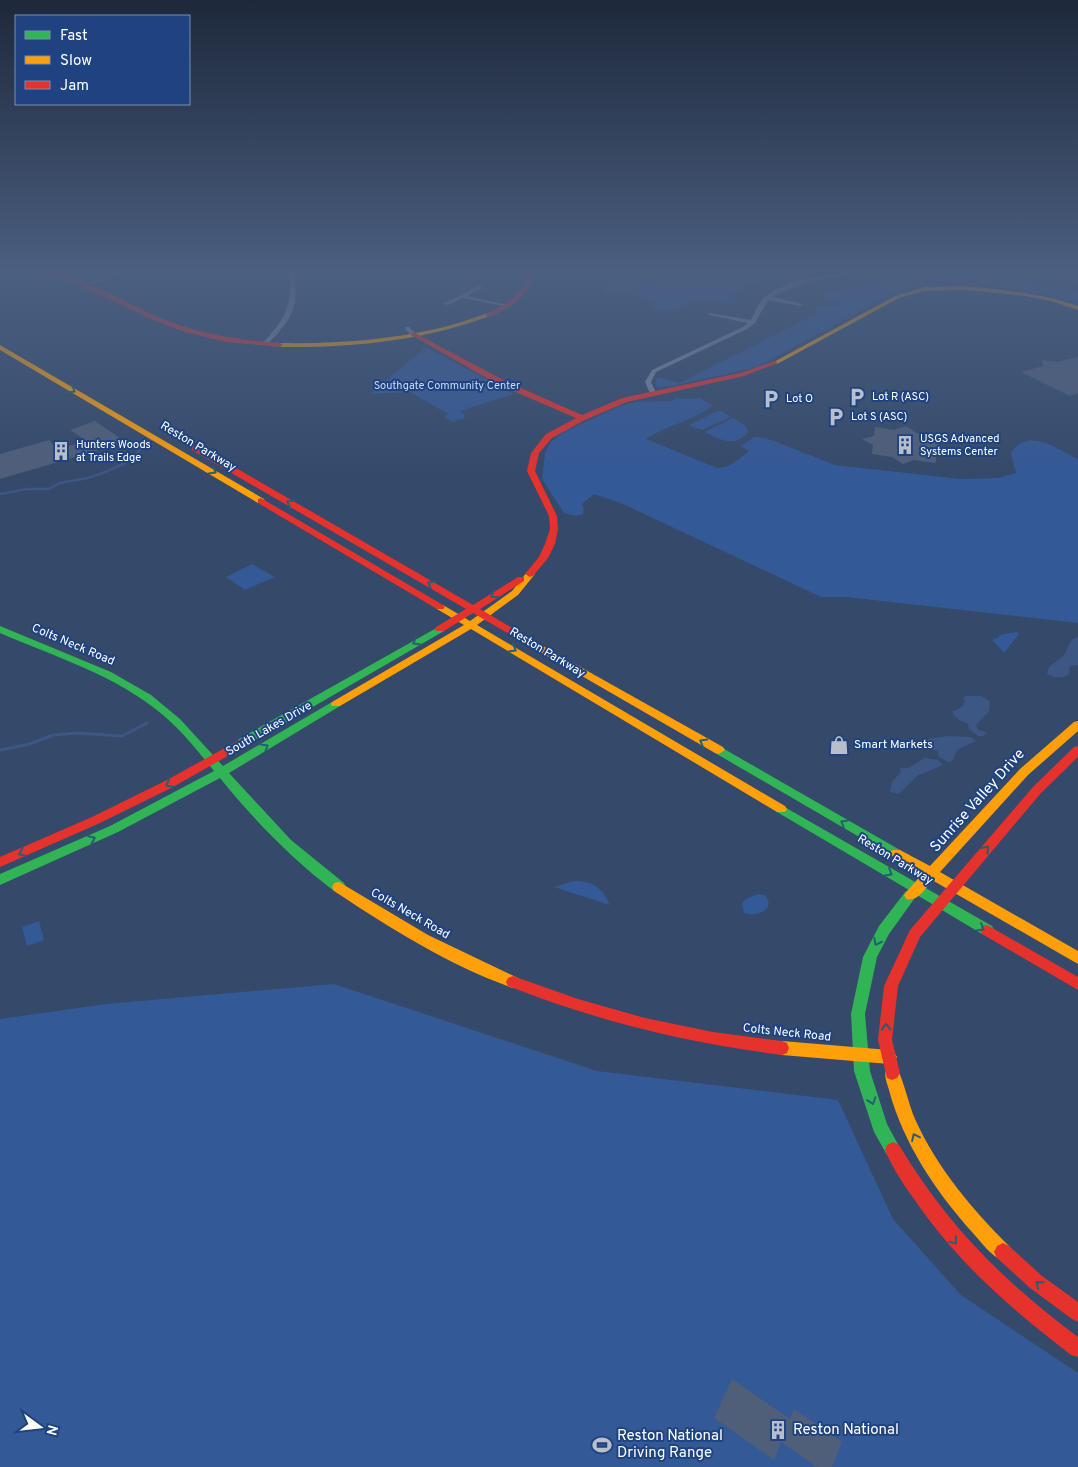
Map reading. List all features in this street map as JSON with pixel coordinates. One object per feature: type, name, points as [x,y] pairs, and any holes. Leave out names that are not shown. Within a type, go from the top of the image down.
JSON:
[{"type":"main road","name":"Reston Parkway","points":[[8,339],[156,425]]},
{"type":"main road","points":[[230,339],[266,344],[347,343],[366,339]]},
{"type":"main road","points":[[425,339],[502,383],[582,418]]},
{"type":"main road","name":"South Lakes Drive","points":[[0,880],[114,829],[222,772],[486,616],[514,593],[548,550],[554,533],[554,522],[550,508],[532,476],[533,459],[539,446],[546,439],[582,418],[619,402],[653,393],[742,375],[767,367],[818,339]]},
{"type":"main road","name":"Reston Parkway","points":[[0,347],[1078,984]]},
{"type":"main road","name":"Reston Parkway","points":[[182,440],[1078,958]]},
{"type":"main road","name":"South Lakes Drive","points":[[0,862],[133,802],[212,760],[459,618],[532,571]]},
{"type":"main road","name":"Colts Neck Road","points":[[0,629],[79,660],[123,683],[168,714],[212,760],[287,845],[328,879],[404,929],[483,970],[569,1002],[668,1028],[752,1044],[889,1057]]},
{"type":"main road","name":"Sunrise Valley Drive","points":[[1078,725],[1023,771],[882,932],[870,956],[860,998],[858,1036],[868,1089],[885,1135],[906,1174],[936,1219],[959,1247],[999,1287],[1041,1322],[1078,1348]]},
{"type":"main road","points":[[1078,750],[1037,790],[939,903],[909,942],[892,977],[886,1009],[889,1057],[893,1080],[909,1124],[924,1154],[951,1194],[980,1229],[1018,1267],[1078,1313]]},
{"type":"street","points":[[266,344],[270,339]]},
{"type":"street","points":[[653,393],[648,382],[654,371],[721,339]]},
{"type":"green space","points":[[765,339],[808,339],[757,367],[672,386],[659,387],[655,384],[657,377],[679,383]]},
{"type":"green space","name":"Southgate Community Center","points":[[426,347],[514,394],[460,411],[464,414],[465,418],[453,422],[444,417],[448,414],[410,392],[370,394]]},
{"type":"green space","points":[[676,398],[700,398],[713,406],[697,416],[662,430],[646,439],[717,468],[730,465],[749,451],[741,446],[754,437],[774,441],[835,465],[961,479],[998,478],[1016,473],[1011,453],[1018,445],[1026,441],[1043,442],[1078,459],[1078,623],[846,597],[821,597],[623,504],[594,494],[582,504],[583,514],[576,516],[564,513],[542,479],[545,453],[550,443],[562,433],[622,405],[636,402],[672,401]]},
{"type":"green space","points":[[717,411],[722,411],[731,417],[702,430],[689,425]]},
{"type":"green space","points":[[733,418],[746,426],[748,432],[738,440],[722,440],[705,432]]},
{"type":"green space","points":[[252,564],[275,577],[245,590],[226,577]]},
{"type":"green space","points":[[1017,632],[1019,634],[1004,653],[992,640],[999,637],[999,635]]},
{"type":"green space","points":[[574,881],[586,882],[596,886],[604,894],[610,905],[554,887]]},
{"type":"green space","points":[[758,894],[765,895],[768,900],[767,908],[759,913],[744,913],[742,903],[746,899]]},
{"type":"green space","points":[[39,921],[44,940],[27,946],[22,927]]},
{"type":"green space","points":[[334,984],[597,1071],[838,1100],[893,1219],[961,1295],[1078,1373],[1078,1467],[0,1467],[0,1019],[106,1004]]},
{"type":"shaded area","points":[[1078,637],[1078,665],[1070,666],[1069,674],[1064,677],[1055,677],[1047,674],[1049,667],[1063,656],[1070,642]]},
{"type":"shaded area","points":[[966,696],[981,696],[990,701],[989,711],[976,725],[978,730],[987,732],[983,736],[978,736],[969,729],[968,724],[959,720],[953,714],[953,711],[963,705],[965,701],[963,698]]},
{"type":"shaded area","points":[[948,736],[971,737],[976,741],[957,750],[953,760],[949,762],[939,757],[937,750],[930,750],[924,744],[928,739]]},
{"type":"shaded area","points":[[925,758],[938,760],[943,765],[917,776],[899,794],[890,792],[892,782],[901,772],[900,768],[908,768]]},
{"type":"building","points":[[1078,357],[1078,393],[1070,396],[1021,372],[1043,366],[1042,360],[1057,362]]},
{"type":"building","name":"Hunters Woods at Trails Edge","points":[[95,421],[126,442],[0,479],[0,454],[49,440],[57,449],[87,441],[70,430]]},
{"type":"building","name":"USGS Advanced Systems Center","points":[[906,426],[917,433],[937,435],[937,444],[947,450],[936,453],[936,463],[914,460],[903,464],[892,457],[872,454],[873,445],[862,439],[874,436],[875,427],[894,430]]},
{"type":"building","name":"Reston National","points":[[732,1379],[790,1419],[794,1409],[842,1442],[832,1467],[817,1467],[781,1442],[774,1460],[714,1418]]},
{"type":"waterway","points":[[0,494],[27,489],[49,489],[60,483],[88,478],[108,471],[129,461],[151,439]]},
{"type":"waterway","points":[[0,750],[30,744],[53,735],[76,733],[122,736],[147,723]]},
{"type":"traffic: fast","points":[[0,629],[107,674],[147,697],[176,721],[195,741],[274,832],[339,887]]},
{"type":"traffic: fast","points":[[243,742],[440,629]]},
{"type":"traffic: fast","points":[[0,880],[114,829],[206,781],[336,704]]},
{"type":"traffic: fast","points":[[719,750],[896,853]]},
{"type":"traffic: fast","points":[[781,809],[987,930]]},
{"type":"traffic: fast","points":[[893,1150],[880,1127],[862,1071],[858,1014],[870,957],[884,930],[911,895]]},
{"type":"traffic: slow","points":[[280,345],[329,344],[382,339]]},
{"type":"traffic: slow","points":[[775,363],[819,339]]},
{"type":"traffic: slow","points":[[0,347],[261,501]]},
{"type":"traffic: slow","points":[[336,704],[471,625],[515,593],[530,574]]},
{"type":"traffic: slow","points":[[440,607],[781,809]]},
{"type":"traffic: slow","points":[[534,644],[719,750]]},
{"type":"traffic: slow","points":[[911,895],[1024,772],[1078,725]]},
{"type":"traffic: slow","points":[[896,853],[1078,958]]},
{"type":"traffic: slow","points":[[339,887],[423,939],[467,962],[513,982]]},
{"type":"traffic: slow","points":[[782,1048],[889,1057]]},
{"type":"traffic: slow","points":[[892,1073],[899,1098],[909,1122],[935,1170],[967,1214],[1003,1252]]},
{"type":"traffic: jam","points":[[224,339],[280,345]]},
{"type":"traffic: jam","points":[[423,339],[502,383],[582,418]]},
{"type":"traffic: jam","points":[[530,574],[543,558],[550,544],[554,529],[553,516],[531,471],[535,453],[549,436],[582,418],[625,400],[742,375],[775,363]]},
{"type":"traffic: jam","points":[[195,448],[534,644]]},
{"type":"traffic: jam","points":[[261,501],[440,607]]},
{"type":"traffic: jam","points":[[440,629],[521,579]]},
{"type":"traffic: jam","points":[[0,862],[96,820],[169,784],[243,742]]},
{"type":"traffic: jam","points":[[892,1073],[885,1040],[891,986],[915,934],[1037,790],[1078,750]]},
{"type":"traffic: jam","points":[[987,930],[1078,984]]},
{"type":"traffic: jam","points":[[513,982],[611,1016],[679,1032],[782,1048]]},
{"type":"traffic: jam","points":[[893,1150],[930,1208],[974,1260],[1024,1306],[1078,1348]]},
{"type":"traffic: jam","points":[[1003,1252],[1036,1282],[1078,1313]]},
{"type":"place","name":"Lot R (ASC)","points":[[857,397]]},
{"type":"place","name":"Lot O","points":[[771,399]]},
{"type":"place","name":"Lot S (ASC)","points":[[836,417]]},
{"type":"place","name":"USGS Advanced Systems Center","points":[[905,445]]},
{"type":"place","name":"Hunters Woods at Trails Edge","points":[[61,451]]},
{"type":"place","name":"Smart Markets","points":[[839,745]]},
{"type":"place","name":"Reston National","points":[[778,1430]]},
{"type":"place","name":"Reston National Driving Range","points":[[602,1445]]}]
